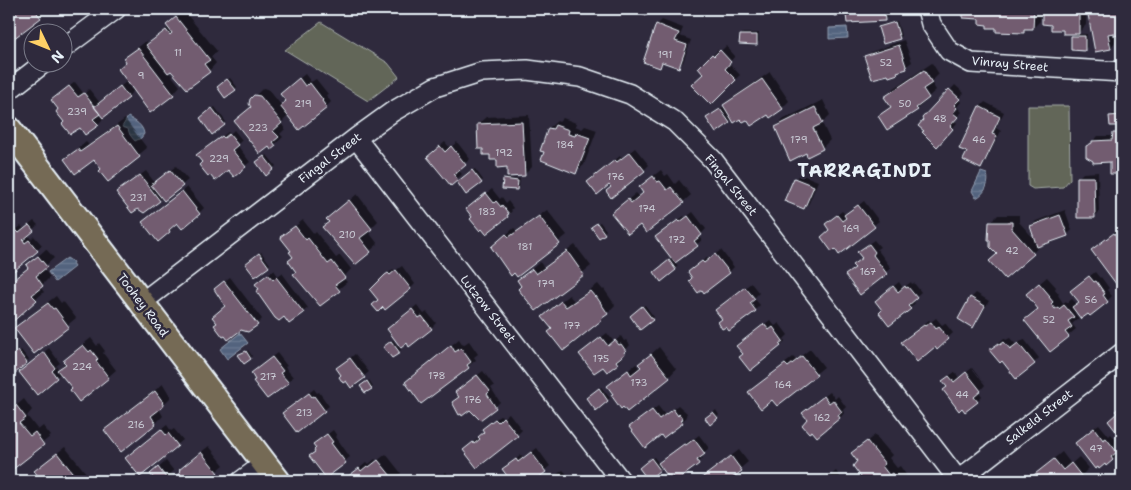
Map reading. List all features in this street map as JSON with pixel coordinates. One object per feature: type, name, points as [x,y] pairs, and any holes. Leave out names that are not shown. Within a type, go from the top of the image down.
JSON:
[{"type":"main road","name":"Toohey Road","points":[[9,129],[271,472]]},
{"type":"street","points":[[72,42],[116,9]]},
{"type":"street","name":"Vinray Street","points":[[927,9],[931,24],[949,51],[972,63],[1122,72]]},
{"type":"street","name":"Fingal Street","points":[[141,303],[356,138],[392,112],[435,87],[482,72],[527,70],[580,77],[630,94],[674,122],[713,160],[958,481]]},
{"type":"street","points":[[9,90],[32,72]]},
{"type":"street","name":"Lutzow Street","points":[[356,138],[621,481]]},
{"type":"street","name":"Salkeld Street","points":[[958,481],[1122,353]]},
{"type":"street","points":[[241,481],[271,472]]},
{"type":"green space","points":[[321,22],[388,63],[399,77],[368,101],[285,50]]},
{"type":"green space","points":[[1028,106],[1069,106],[1070,179],[1063,187],[1033,189],[1028,186]]},
{"type":"water","points":[[847,27],[848,38],[829,39],[829,28]]},
{"type":"water","points":[[128,117],[142,128],[144,134],[135,141],[128,129],[122,127]]},
{"type":"water","points":[[981,172],[987,174],[987,184],[982,194],[976,198],[972,191]]},
{"type":"water","points":[[67,258],[73,262],[74,267],[55,282],[48,272]]},
{"type":"water","points":[[240,333],[248,343],[227,359],[220,349]]},
{"type":"building","points":[[21,9],[34,9],[41,18],[36,22],[22,22],[22,32],[9,42],[9,18]]},
{"type":"building","points":[[630,9],[649,9],[646,16]]},
{"type":"building","points":[[834,9],[884,9],[885,21],[847,23],[846,15],[834,16]]},
{"type":"building","points":[[963,9],[1034,9],[1033,29],[1024,29],[1024,33],[996,32],[996,28],[987,28],[987,25],[979,24],[979,19],[963,18]]},
{"type":"building","points":[[1042,9],[1079,9],[1079,34],[1063,34],[1063,30],[1051,30],[1051,25],[1042,24]]},
{"type":"building","points":[[1087,9],[1122,9],[1122,34],[1114,36],[1114,33],[1108,34],[1111,49],[1095,52]]},
{"type":"building","points":[[176,17],[210,60],[204,64],[210,72],[187,89],[171,71],[168,73],[146,45],[166,30],[170,35],[172,33],[166,25]]},
{"type":"building","points":[[895,22],[900,39],[883,44],[878,27]]},
{"type":"building","points":[[656,24],[679,33],[675,41],[687,45],[679,68],[662,62],[660,68],[643,62]]},
{"type":"building","points":[[740,35],[757,35],[757,45],[739,44]]},
{"type":"building","points":[[1071,36],[1085,36],[1085,51],[1071,50]]},
{"type":"building","points":[[899,45],[907,69],[889,77],[888,75],[872,79],[864,56]]},
{"type":"building","points":[[138,48],[174,95],[150,113],[118,69],[126,62],[124,58]]},
{"type":"building","points":[[720,50],[731,62],[725,69],[736,80],[711,105],[691,85],[703,74],[698,68],[712,54],[714,56]]},
{"type":"building","points":[[924,70],[932,83],[923,89],[929,98],[916,108],[918,110],[887,130],[878,116],[891,107],[884,97]]},
{"type":"building","points":[[299,78],[305,86],[310,83],[327,108],[299,130],[280,106],[286,101],[280,94]]},
{"type":"building","points":[[227,79],[236,90],[225,98],[217,87]]},
{"type":"building","points":[[762,79],[783,109],[770,118],[768,115],[751,126],[747,120],[743,122],[740,119],[734,123],[723,105]]},
{"type":"building","points":[[69,86],[78,97],[84,93],[100,114],[93,119],[99,125],[85,135],[80,128],[70,134],[62,124],[64,122],[56,112],[58,109],[51,100]]},
{"type":"building","points":[[120,86],[129,98],[103,118],[94,107]]},
{"type":"building","points":[[949,89],[960,99],[954,105],[957,108],[953,113],[958,117],[950,126],[953,129],[937,147],[918,126],[923,120],[922,118]]},
{"type":"building","points":[[254,95],[260,96],[282,123],[273,131],[279,137],[273,142],[276,146],[271,150],[269,147],[260,154],[234,121],[251,107],[249,104],[250,99]]},
{"type":"building","points":[[979,106],[1000,117],[992,134],[997,136],[981,169],[963,160],[967,152],[959,149]]},
{"type":"building","points":[[815,107],[823,123],[813,128],[823,149],[807,157],[806,153],[790,161],[775,127]]},
{"type":"building","points":[[212,108],[225,125],[212,135],[200,118]]},
{"type":"building","points":[[720,109],[730,123],[716,133],[706,118]]},
{"type":"building","points":[[1122,115],[1122,126],[1110,126],[1109,116]]},
{"type":"building","points":[[522,122],[525,176],[507,177],[507,167],[497,168],[497,160],[490,160],[490,155],[483,155],[483,149],[478,149],[477,124]]},
{"type":"building","points":[[555,125],[569,130],[568,134],[575,136],[576,133],[590,138],[576,174],[541,160],[544,152],[540,151],[548,128],[553,129]]},
{"type":"building","points":[[117,126],[140,157],[108,182],[99,171],[101,169],[94,160],[75,174],[64,159],[78,149],[80,152]]},
{"type":"building","points":[[1113,133],[1122,133],[1122,174],[1110,174],[1110,162],[1093,163],[1093,161],[1086,157],[1086,146],[1092,143],[1092,141],[1112,140]]},
{"type":"building","points":[[229,134],[238,145],[232,150],[246,167],[234,177],[228,170],[215,181],[199,165],[202,162],[196,155],[222,136],[224,138]]},
{"type":"building","points":[[440,146],[445,152],[451,146],[466,165],[454,175],[458,180],[451,186],[427,157]]},
{"type":"building","points":[[630,152],[645,171],[611,198],[606,191],[611,187],[609,185],[597,195],[587,182],[615,160],[617,162]]},
{"type":"building","points":[[264,156],[274,169],[266,176],[256,162]]},
{"type":"building","points":[[170,170],[183,186],[164,201],[151,185]]},
{"type":"building","points":[[472,170],[482,183],[466,195],[457,182]]},
{"type":"building","points":[[140,175],[160,201],[144,213],[138,209],[132,213],[116,192]]},
{"type":"building","points":[[653,176],[667,190],[671,187],[684,203],[646,233],[640,225],[628,234],[611,213],[628,199],[631,203],[643,193],[639,187]]},
{"type":"building","points":[[1077,177],[1094,177],[1095,218],[1077,218]]},
{"type":"building","points":[[794,178],[814,186],[804,209],[784,201]]},
{"type":"building","points":[[503,179],[518,181],[517,190],[502,189]]},
{"type":"building","points":[[182,191],[200,214],[182,229],[177,223],[158,242],[142,222]]},
{"type":"building","points":[[486,193],[494,203],[496,201],[501,207],[502,205],[509,214],[507,215],[508,217],[486,234],[482,229],[480,231],[470,219],[472,217],[466,209]]},
{"type":"building","points":[[349,200],[372,229],[360,238],[371,252],[355,265],[322,227],[329,222],[326,219]]},
{"type":"building","points":[[858,205],[875,227],[839,255],[835,249],[832,252],[821,237],[829,230],[825,224],[837,215],[842,221],[846,218],[844,215]]},
{"type":"building","points":[[1060,215],[1068,236],[1037,247],[1030,226]]},
{"type":"building","points":[[539,216],[560,244],[517,277],[514,273],[511,276],[491,247],[506,234],[509,237]]},
{"type":"building","points":[[688,216],[702,235],[694,241],[698,246],[675,263],[655,237],[678,220],[680,222]]},
{"type":"building","points":[[989,222],[1012,222],[1012,229],[1034,254],[1005,279],[989,261],[997,254],[990,247],[990,240],[988,240]]},
{"type":"building","points":[[597,223],[605,234],[599,238],[591,227]]},
{"type":"building","points":[[29,225],[34,231],[23,240],[25,243],[29,240],[38,251],[9,275],[9,235],[16,230],[19,233]]},
{"type":"building","points":[[295,226],[306,240],[308,238],[328,264],[332,261],[345,278],[335,285],[340,291],[320,306],[293,274],[296,272],[288,261],[293,257],[289,252],[291,251],[280,237]]},
{"type":"building","points":[[1114,233],[1122,244],[1122,292],[1091,250]]},
{"type":"building","points":[[869,244],[875,252],[873,255],[887,274],[860,295],[845,275],[855,268],[852,265],[862,258],[857,252]]},
{"type":"building","points":[[567,251],[584,275],[536,311],[518,289],[521,286],[517,280],[532,269],[536,274]]},
{"type":"building","points":[[259,253],[269,267],[255,277],[245,264]]},
{"type":"building","points":[[715,254],[730,273],[704,293],[702,290],[698,293],[689,281],[692,278],[688,272]]},
{"type":"building","points":[[38,256],[47,267],[36,276],[43,286],[32,295],[37,300],[9,325],[9,283],[28,268],[26,265]]},
{"type":"building","points":[[669,260],[676,270],[661,282],[654,272]]},
{"type":"building","points":[[396,270],[411,289],[385,310],[383,307],[378,312],[372,305],[378,300],[370,290],[385,275],[388,273],[390,275]]},
{"type":"building","points":[[268,274],[273,280],[276,277],[304,313],[289,324],[284,317],[279,321],[275,318],[256,291],[259,289],[255,284]]},
{"type":"building","points":[[1089,276],[1094,282],[1096,281],[1108,302],[1090,316],[1088,314],[1081,319],[1072,307],[1079,302],[1070,291]]},
{"type":"building","points":[[224,281],[258,325],[248,332],[241,330],[228,340],[225,336],[223,337],[214,325],[217,323],[212,317],[225,306],[214,289]]},
{"type":"building","points":[[1039,283],[1050,296],[1053,302],[1051,304],[1055,309],[1058,307],[1059,309],[1064,305],[1074,317],[1068,321],[1072,327],[1065,332],[1069,337],[1050,352],[1024,320],[1038,309],[1026,294]]},
{"type":"building","points":[[893,286],[898,292],[905,286],[906,288],[908,287],[917,298],[908,306],[911,309],[889,326],[879,313],[882,310],[875,301]]},
{"type":"building","points":[[745,287],[755,299],[750,303],[756,311],[729,331],[726,327],[722,329],[718,322],[722,319],[715,310]]},
{"type":"building","points":[[590,291],[596,296],[608,314],[563,351],[548,332],[552,329],[542,317],[561,301],[566,307]]},
{"type":"building","points":[[970,297],[985,306],[973,328],[958,319]]},
{"type":"building","points":[[48,303],[53,309],[55,308],[69,327],[34,354],[14,328]]},
{"type":"building","points":[[642,306],[653,320],[640,330],[630,316]]},
{"type":"building","points":[[412,309],[419,318],[422,316],[432,329],[409,347],[407,343],[401,348],[387,329]]},
{"type":"building","points":[[931,322],[936,329],[939,327],[949,339],[937,350],[935,347],[917,362],[901,342]]},
{"type":"building","points":[[764,324],[769,330],[773,327],[783,341],[779,344],[781,346],[750,371],[739,357],[743,354],[736,346]]},
{"type":"building","points":[[601,337],[608,346],[615,340],[626,351],[616,361],[618,364],[607,372],[603,367],[594,373],[579,354]]},
{"type":"building","points":[[391,341],[400,353],[392,358],[383,347]]},
{"type":"building","points":[[1004,342],[1010,349],[1018,343],[1035,364],[1016,379],[1002,361],[1000,363],[989,350]]},
{"type":"building","points":[[83,345],[89,352],[91,350],[98,359],[96,361],[109,378],[79,402],[70,390],[72,388],[57,370],[66,364],[63,361]]},
{"type":"building","points":[[451,345],[455,352],[461,348],[471,362],[467,365],[469,368],[421,404],[405,382]]},
{"type":"building","points":[[18,351],[27,363],[13,375],[9,370],[9,358]]},
{"type":"building","points":[[246,351],[251,359],[244,364],[237,355]]},
{"type":"building","points":[[44,352],[55,368],[52,371],[57,378],[37,395],[19,372]]},
{"type":"building","points":[[651,354],[670,378],[627,412],[623,407],[621,409],[607,386],[628,370],[631,375],[641,367],[638,364]]},
{"type":"building","points":[[802,356],[817,375],[777,406],[772,400],[761,409],[748,392],[785,364],[788,367]]},
{"type":"building","points":[[272,357],[283,371],[280,373],[289,383],[267,399],[253,381],[255,380],[251,373]]},
{"type":"building","points":[[350,358],[365,378],[351,388],[346,381],[343,383],[339,377],[341,375],[336,368]]},
{"type":"building","points":[[966,372],[981,391],[974,397],[978,402],[965,412],[962,408],[959,411],[943,390],[947,387],[942,381],[949,376],[954,382]]},
{"type":"building","points":[[477,375],[490,391],[487,394],[496,408],[480,420],[470,410],[462,416],[461,414],[459,415],[452,402],[459,397],[455,392]]},
{"type":"building","points":[[367,381],[372,389],[365,393],[360,386]]},
{"type":"building","points":[[599,388],[608,401],[596,411],[586,398]]},
{"type":"building","points":[[155,391],[164,406],[151,416],[156,424],[121,452],[104,430]]},
{"type":"building","points":[[309,393],[312,397],[314,396],[325,411],[297,433],[282,413]]},
{"type":"building","points":[[824,396],[829,403],[833,400],[842,412],[838,415],[840,418],[817,437],[812,431],[809,433],[802,425],[807,419],[802,413]]},
{"type":"building","points":[[16,405],[26,418],[19,423],[30,436],[35,432],[44,445],[12,470],[9,466],[9,411]]},
{"type":"building","points":[[1122,406],[1122,439],[1108,421],[1117,413],[1115,411]]},
{"type":"building","points":[[673,409],[683,419],[681,420],[683,423],[663,438],[661,435],[645,448],[629,427],[652,410],[659,419]]},
{"type":"building","points":[[713,412],[718,418],[710,425],[705,418]]},
{"type":"building","points":[[503,417],[518,436],[477,468],[463,450],[480,439],[478,437],[484,432],[482,429],[495,419],[498,422]]},
{"type":"building","points":[[1094,428],[1103,440],[1106,438],[1117,452],[1111,457],[1113,460],[1099,469],[1098,467],[1095,469],[1075,443]]},
{"type":"building","points":[[161,429],[166,435],[168,433],[178,446],[140,477],[125,458]]},
{"type":"building","points":[[327,434],[333,442],[331,443],[346,463],[326,478],[309,456],[315,452],[316,448],[313,444]]},
{"type":"building","points":[[694,439],[705,454],[697,460],[699,464],[676,481],[672,476],[669,478],[658,463]]},
{"type":"building","points":[[867,441],[885,464],[882,466],[889,475],[892,473],[898,481],[864,481],[853,466],[857,461],[851,453]]},
{"type":"building","points":[[201,452],[218,473],[207,481],[169,481],[181,472],[179,470]]},
{"type":"building","points":[[531,452],[546,472],[534,481],[511,481],[502,469],[516,459],[518,462]]},
{"type":"building","points":[[57,453],[79,481],[36,481],[40,478],[34,471]]},
{"type":"building","points":[[1122,453],[1122,463],[1117,457]]},
{"type":"building","points":[[731,456],[742,471],[728,481],[699,481],[699,480]]},
{"type":"building","points":[[651,458],[660,470],[648,480],[639,468]]},
{"type":"building","points":[[1054,459],[1063,470],[1071,463],[1082,477],[1077,481],[1026,481]]},
{"type":"building","points":[[378,460],[395,481],[347,481],[346,478],[359,468],[361,471]]},
{"type":"building","points":[[158,467],[167,479],[164,481],[156,481],[150,474]]},
{"type":"building","points":[[440,476],[444,481],[434,481]]},
{"type":"district","name":"TARRAGINDI","points":[[865,171]]}]
